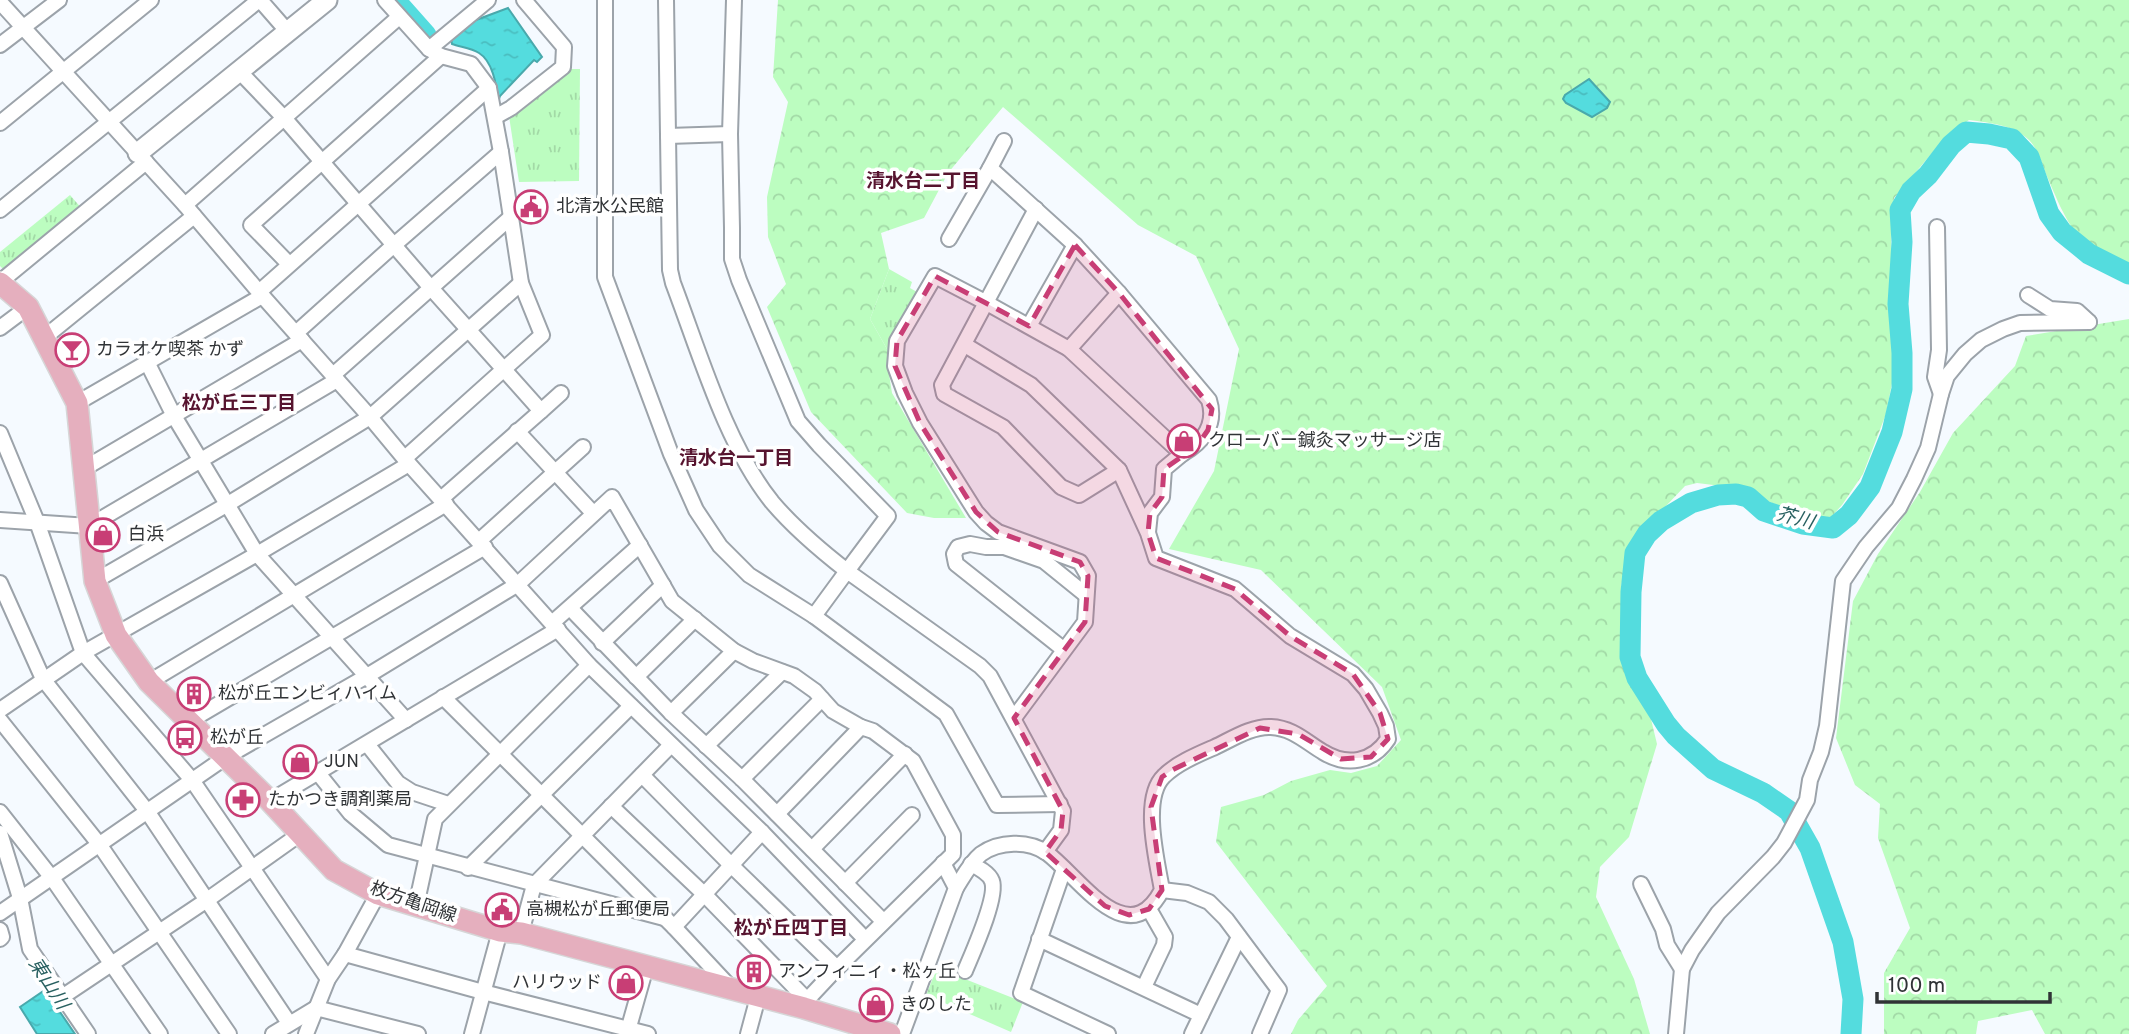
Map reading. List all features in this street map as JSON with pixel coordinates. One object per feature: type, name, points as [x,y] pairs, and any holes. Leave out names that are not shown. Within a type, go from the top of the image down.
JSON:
[{"type":"main road","name":"枚方亀岡線","points":[[0,282],[28,307],[77,403],[95,581],[116,635],[149,682],[270,800],[334,870],[378,894],[416,906],[758,996],[806,1004],[877,1032]]},
{"type":"street","points":[[0,45],[59,0]]},
{"type":"street","points":[[0,123],[150,0]]},
{"type":"street","points":[[0,210],[259,0],[288,32]]},
{"type":"street","points":[[0,282],[239,71],[327,0]]},
{"type":"street","points":[[0,710],[83,653],[257,554],[407,461],[542,335],[521,283],[489,88],[471,64],[435,53],[384,0]]},
{"type":"street","points":[[495,117],[511,108],[563,66],[564,47],[524,0]]},
{"type":"street","points":[[605,0],[605,277],[671,454],[696,510],[720,546],[749,575],[814,617],[946,714],[997,805],[1060,804]]},
{"type":"street","points":[[666,0],[670,270],[734,440],[771,500],[816,546],[990,676],[1063,811],[1061,830],[1045,852]]},
{"type":"street","points":[[734,0],[730,134],[733,259],[739,280],[798,421],[888,516],[814,617]]},
{"type":"street","points":[[0,2],[189,210],[589,665],[762,832],[865,939]]},
{"type":"street","points":[[289,264],[251,225],[435,53],[480,2]]},
{"type":"street","points":[[45,337],[189,210],[399,17]]},
{"type":"street","points":[[239,71],[285,119],[541,411]]},
{"type":"street","points":[[77,403],[261,294],[289,264],[489,88]]},
{"type":"street","points":[[668,136],[730,134]]},
{"type":"street","points":[[949,239],[1003,141]]},
{"type":"street","points":[[85,468],[174,416],[299,337],[394,244],[501,152]]},
{"type":"street","points":[[990,168],[1074,245],[1119,293],[1209,400],[1212,409],[1209,430],[1197,446],[1164,469],[1162,497],[1150,513],[1148,533]]},
{"type":"street","points":[[1036,209],[942,385],[944,394],[1003,427],[1061,487],[1079,495],[1119,470]]},
{"type":"street","points":[[0,520],[89,526],[201,461],[335,377],[511,217]]},
{"type":"street","points":[[1937,227],[1939,350],[1935,377],[1941,394]]},
{"type":"street","points":[[1029,326],[1074,245]]},
{"type":"street","points":[[1014,718],[1085,622],[1088,576],[1080,562],[999,531],[976,512],[920,423],[895,366],[897,341],[935,276],[1069,349],[1182,454]]},
{"type":"street","points":[[95,581],[370,417],[521,283]]},
{"type":"street","points":[[1069,349],[1119,293]]},
{"type":"street","points":[[1676,1034],[1682,969],[1692,950],[1718,913],[1773,857],[1807,800],[1810,780],[1827,726],[1843,581],[1866,547],[1899,508],[1914,479],[1928,448],[1947,376],[1981,340],[2003,329],[2020,323],[2089,322],[2077,311],[2050,309],[2028,295]]},
{"type":"street","points":[[0,328],[28,307]]},
{"type":"street","points":[[902,1034],[956,888],[971,864],[981,854],[997,845],[1032,846],[1045,852],[1105,906],[1118,914],[1140,915],[1149,909],[1162,890],[1151,807],[1162,777],[1209,750],[1260,728],[1271,727],[1298,734],[1326,754],[1342,759],[1371,757],[1388,739],[1380,713],[1366,689],[1353,674],[1290,636],[1235,589],[1156,558],[1148,533],[1119,470],[1031,385],[965,345]]},
{"type":"street","points":[[147,362],[174,416],[257,554],[406,720]]},
{"type":"street","points":[[149,682],[296,595],[444,501],[561,393]]},
{"type":"street","points":[[517,431],[593,513]]},
{"type":"street","points":[[0,433],[37,522],[83,653],[192,780],[328,979]]},
{"type":"street","points":[[188,722],[333,637],[482,544],[583,447]]},
{"type":"street","points":[[0,913],[226,757],[367,676],[518,584],[612,496],[672,601],[734,651],[794,676],[833,712],[873,731],[913,761],[953,835],[953,854],[865,939],[806,1004],[705,895],[611,806]]},
{"type":"street","points":[[1063,649],[956,564],[954,554],[958,547],[970,544],[1004,547],[1044,561],[1086,594]]},
{"type":"street","points":[[270,800],[367,744],[555,626],[570,608],[640,545]]},
{"type":"street","points":[[0,583],[43,679],[147,811],[289,1023]]},
{"type":"street","points":[[602,643],[663,585]]},
{"type":"street","points":[[570,608],[671,713],[778,814],[883,921]]},
{"type":"street","points":[[636,677],[695,619]]},
{"type":"street","points":[[671,713],[734,651]]},
{"type":"street","points":[[416,906],[435,819],[589,665]]},
{"type":"street","points":[[706,746],[782,672]]},
{"type":"street","points":[[443,697],[670,923],[732,989]]},
{"type":"street","points":[[742,779],[822,699]]},
{"type":"street","points":[[468,868],[631,706]]},
{"type":"street","points":[[0,720],[99,844],[229,1034]]},
{"type":"street","points":[[778,814],[861,727]]},
{"type":"street","points":[[367,744],[398,783],[412,792],[448,804]]},
{"type":"street","points":[[472,1034],[483,992],[534,885],[671,745]]},
{"type":"street","points":[[812,849],[905,754]]},
{"type":"street","points":[[318,773],[351,813],[388,845],[670,923]]},
{"type":"street","points":[[642,775],[837,968]]},
{"type":"street","points":[[0,812],[52,878],[160,1034]]},
{"type":"street","points":[[845,883],[912,815]]},
{"type":"street","points":[[670,923],[705,895],[762,832]]},
{"type":"street","points":[[0,833],[20,898],[30,949],[88,1034]]},
{"type":"street","points":[[62,997],[161,932],[300,834]]},
{"type":"street","points":[[943,863],[956,888]]},
{"type":"street","points":[[965,971],[991,902],[993,889],[992,880],[971,864]]},
{"type":"street","points":[[1064,869],[1021,993],[1108,1034]]},
{"type":"street","points":[[1641,884],[1667,945],[1682,969]]},
{"type":"street","points":[[1162,890],[1187,893],[1209,902],[1226,919],[1279,990],[1259,1034]]},
{"type":"street","points":[[306,1034],[328,979],[378,894]]},
{"type":"street","points":[[1144,987],[1164,945],[1165,937],[1149,909]]},
{"type":"street","points":[[0,930],[0,939]]},
{"type":"street","points":[[1192,1034],[1239,937]]},
{"type":"street","points":[[1039,939],[1201,1015]]},
{"type":"street","points":[[345,954],[628,1031],[648,1034]]},
{"type":"street","points":[[628,1031],[646,967]]},
{"type":"street","points":[[748,1034],[758,996]]},
{"type":"street","points":[[273,1034],[316,1008],[418,1034]]},
{"type":"highlighted area","points":[[1075,245],[1119,293],[1212,409],[1208,430],[1197,446],[1164,469],[1162,497],[1150,513],[1148,533],[1156,558],[1235,589],[1290,636],[1353,674],[1380,713],[1388,739],[1371,757],[1341,759],[1298,734],[1260,728],[1172,770],[1162,777],[1151,807],[1162,890],[1149,909],[1129,915],[1105,906],[1045,852],[1061,830],[1063,811],[1014,718],[1085,622],[1088,576],[1080,562],[998,532],[976,512],[920,423],[895,366],[897,341],[935,276],[1029,326]]},
{"type":"green space","points":[[778,0],[2129,0],[2129,267],[2097,252],[2076,232],[2060,207],[2037,152],[2029,140],[2009,128],[1969,120],[1948,134],[1894,198],[1891,229],[1893,378],[1886,414],[1863,474],[1842,505],[1831,517],[1811,518],[1767,501],[1746,489],[1697,483],[1685,486],[1648,525],[1630,549],[1621,586],[1625,671],[1650,715],[1657,744],[1629,837],[1600,867],[1596,897],[1634,979],[1650,1034],[1291,1034],[1298,1020],[1327,986],[1216,842],[1221,807],[1264,795],[1291,781],[1330,770],[1351,773],[1377,766],[1401,740],[1382,687],[1261,570],[1169,549],[1214,471],[1239,349],[1196,256],[1138,225],[1003,107],[948,173],[924,218],[881,233],[889,269],[870,319],[891,356],[889,374],[892,393],[966,518],[934,518],[907,513],[811,412],[767,307],[786,284],[768,237],[767,197],[788,102],[773,77]]},
{"type":"green space","points":[[567,69],[580,69],[579,181],[519,182],[509,116]]},
{"type":"green space","points":[[70,195],[83,210],[9,269],[4,270],[0,266],[0,252]]},
{"type":"green space","points":[[889,269],[912,282],[910,288],[917,292],[891,343],[891,356],[870,319]]},
{"type":"green space","points":[[2129,319],[2129,1034],[2045,1034],[2032,1010],[1978,1021],[1976,1034],[1884,1034],[1884,973],[1910,928],[1878,838],[1880,804],[1855,785],[1836,738],[1853,601],[1878,554],[1920,492],[1953,433],[2015,366],[2026,336]]},
{"type":"green space","points":[[937,968],[1023,1002],[1011,1032],[926,995]]},
{"type":"water","points":[[508,8],[542,57],[537,62],[534,60],[497,99],[495,80],[484,57],[476,51],[452,44],[451,39],[476,20]]},
{"type":"water","points":[[1589,79],[1610,102],[1607,108],[1592,117],[1563,99]]},
{"type":"water","points":[[45,990],[75,1034],[37,1034],[20,1007]]},
{"type":"waterway","points":[[395,0],[426,35]]},
{"type":"waterway","name":"芥川","points":[[1851,1034],[1853,999],[1843,942],[1810,848],[1789,811],[1763,793],[1713,769],[1676,736],[1637,678],[1630,657],[1631,592],[1635,553],[1647,534],[1661,521],[1691,503],[1718,495],[1736,494],[1748,497],[1764,511],[1803,524],[1833,528],[1849,515],[1870,487],[1892,432],[1902,389],[1898,304],[1902,242],[1900,210],[1911,191],[1928,175],[1951,145],[1966,132],[2012,139],[2029,157],[2049,214],[2062,232],[2089,254],[2129,274]]},
{"type":"place","name":"北清水公民館","points":[[531,207]]},
{"type":"place","name":"カラオケ喫茶 かず","points":[[72,350]]},
{"type":"place","name":"クローバー鍼灸マッサージ店","points":[[1184,441]]},
{"type":"place","name":"白浜","points":[[103,535]]},
{"type":"place","name":"松が丘エンビィハイム","points":[[194,694]]},
{"type":"place","name":"松が丘","points":[[185,738]]},
{"type":"place","name":"JUN","points":[[300,762]]},
{"type":"place","name":"たかつき調剤薬局","points":[[243,800]]},
{"type":"place","name":"高槻松が丘郵便局","points":[[502,910]]},
{"type":"place","name":"アンフィニィ・松ヶ丘","points":[[754,972]]},
{"type":"place","name":"ハリウッド","points":[[626,983]]},
{"type":"place","name":"きのした","points":[[876,1005]]},
{"type":"district","name":"清水台二丁目","points":[[923,182]]},
{"type":"district","name":"松が丘三丁目","points":[[239,404]]},
{"type":"district","name":"清水台一丁目","points":[[736,459]]},
{"type":"district","name":"松が丘四丁目","points":[[791,929]]},
{"type":"water label","name":"東山川","points":[[48,984]]}]
